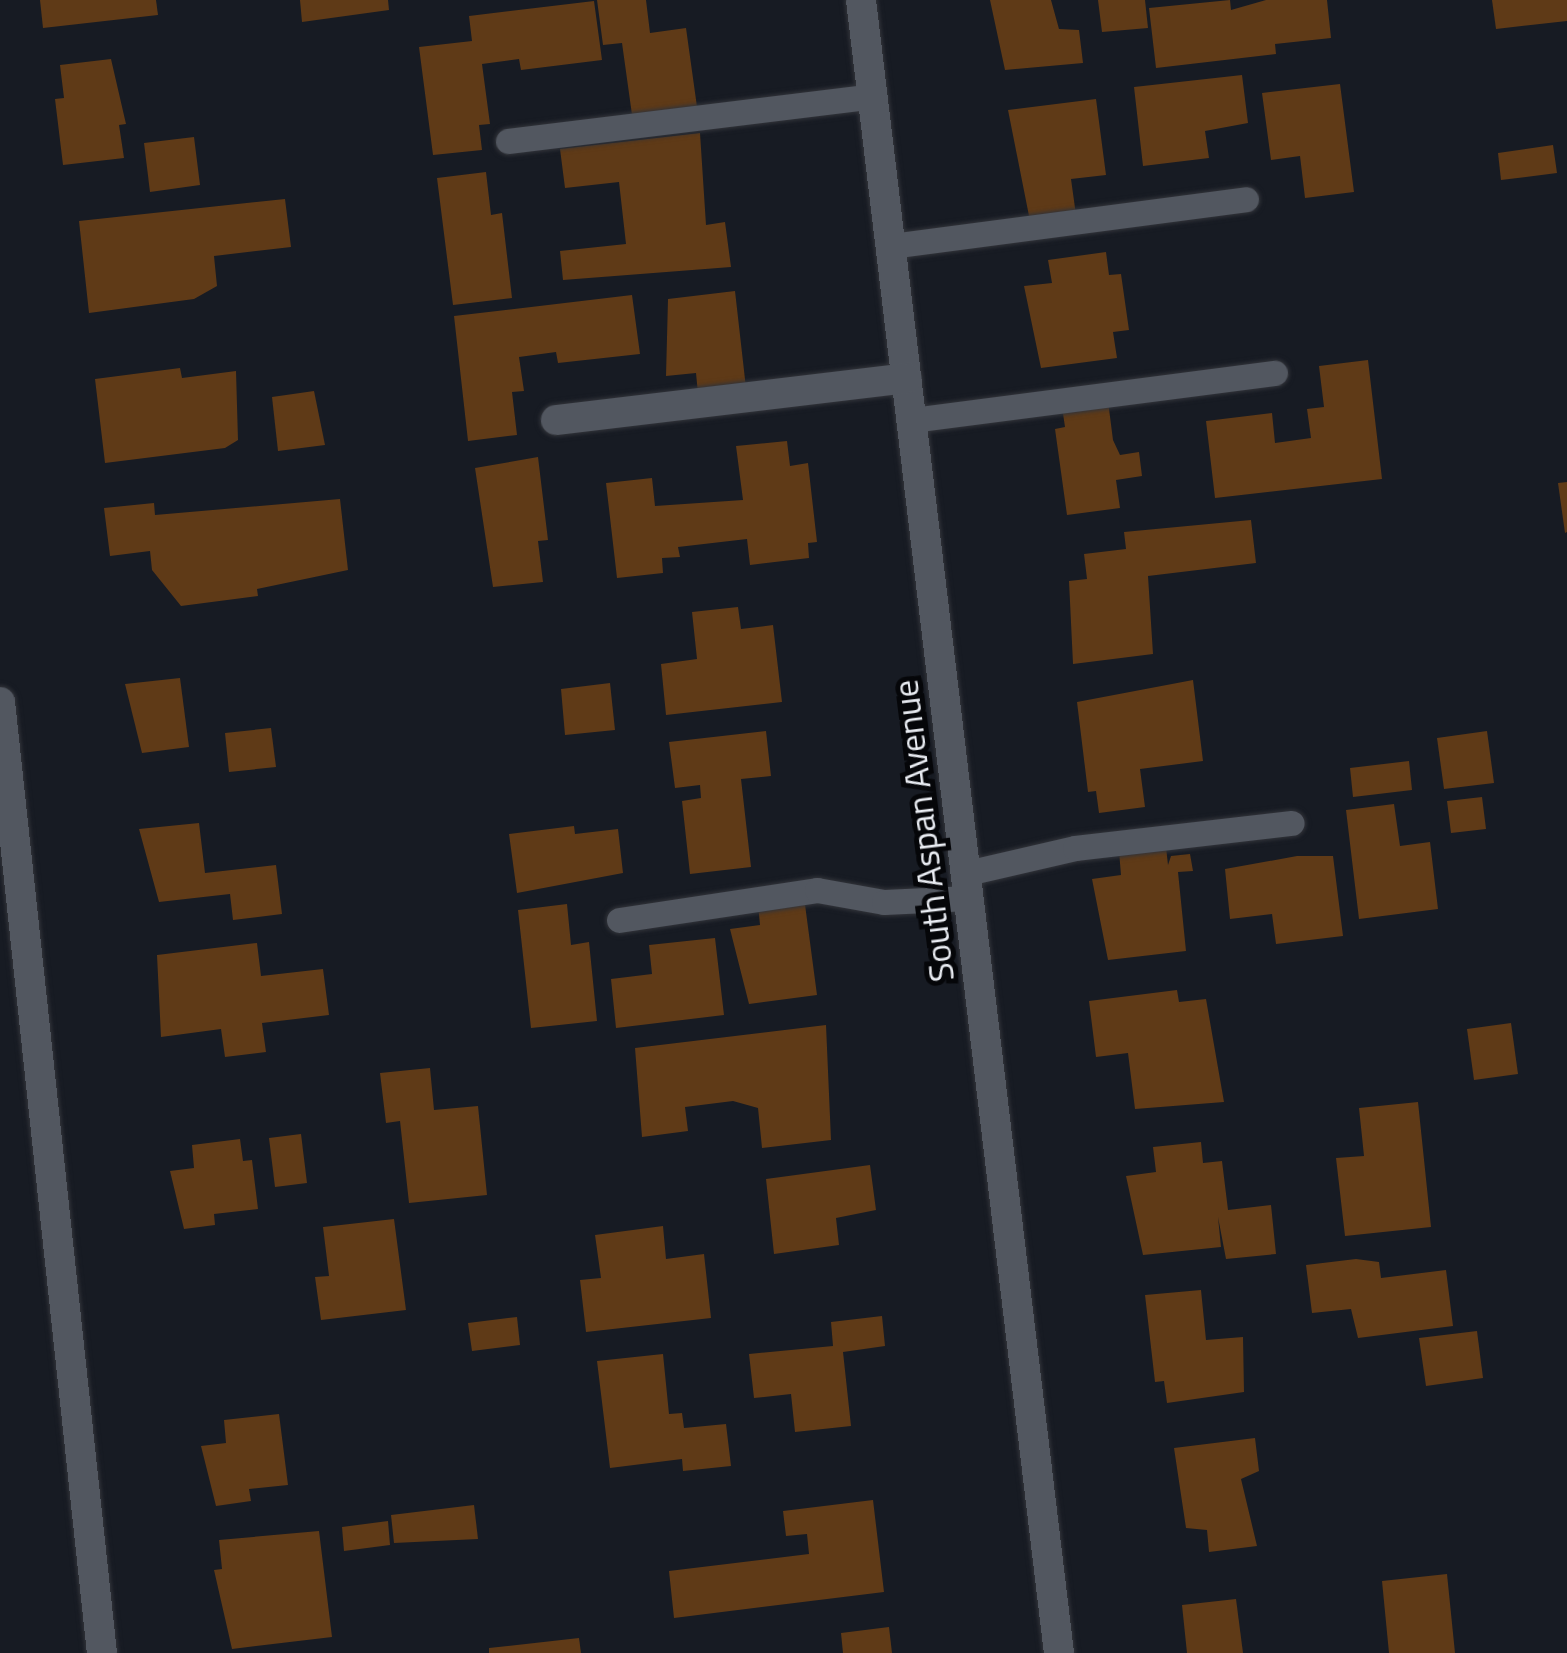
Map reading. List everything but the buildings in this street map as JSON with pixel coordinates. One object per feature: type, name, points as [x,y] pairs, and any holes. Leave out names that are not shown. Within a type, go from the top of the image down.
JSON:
[{"type":"street","name":"South Aspan Avenue","points":[[861,0],[1059,1653]]},
{"type":"street","points":[[556,420],[906,378]]},
{"type":"street","points":[[0,702],[102,1653]]},
{"type":"lane","points":[[508,141],[872,96]]},
{"type":"lane","points":[[891,246],[1246,199]]},
{"type":"lane","points":[[912,420],[1275,373]]},
{"type":"lane","points":[[619,920],[817,890],[884,902],[968,885],[1075,848],[1292,823]]}]
